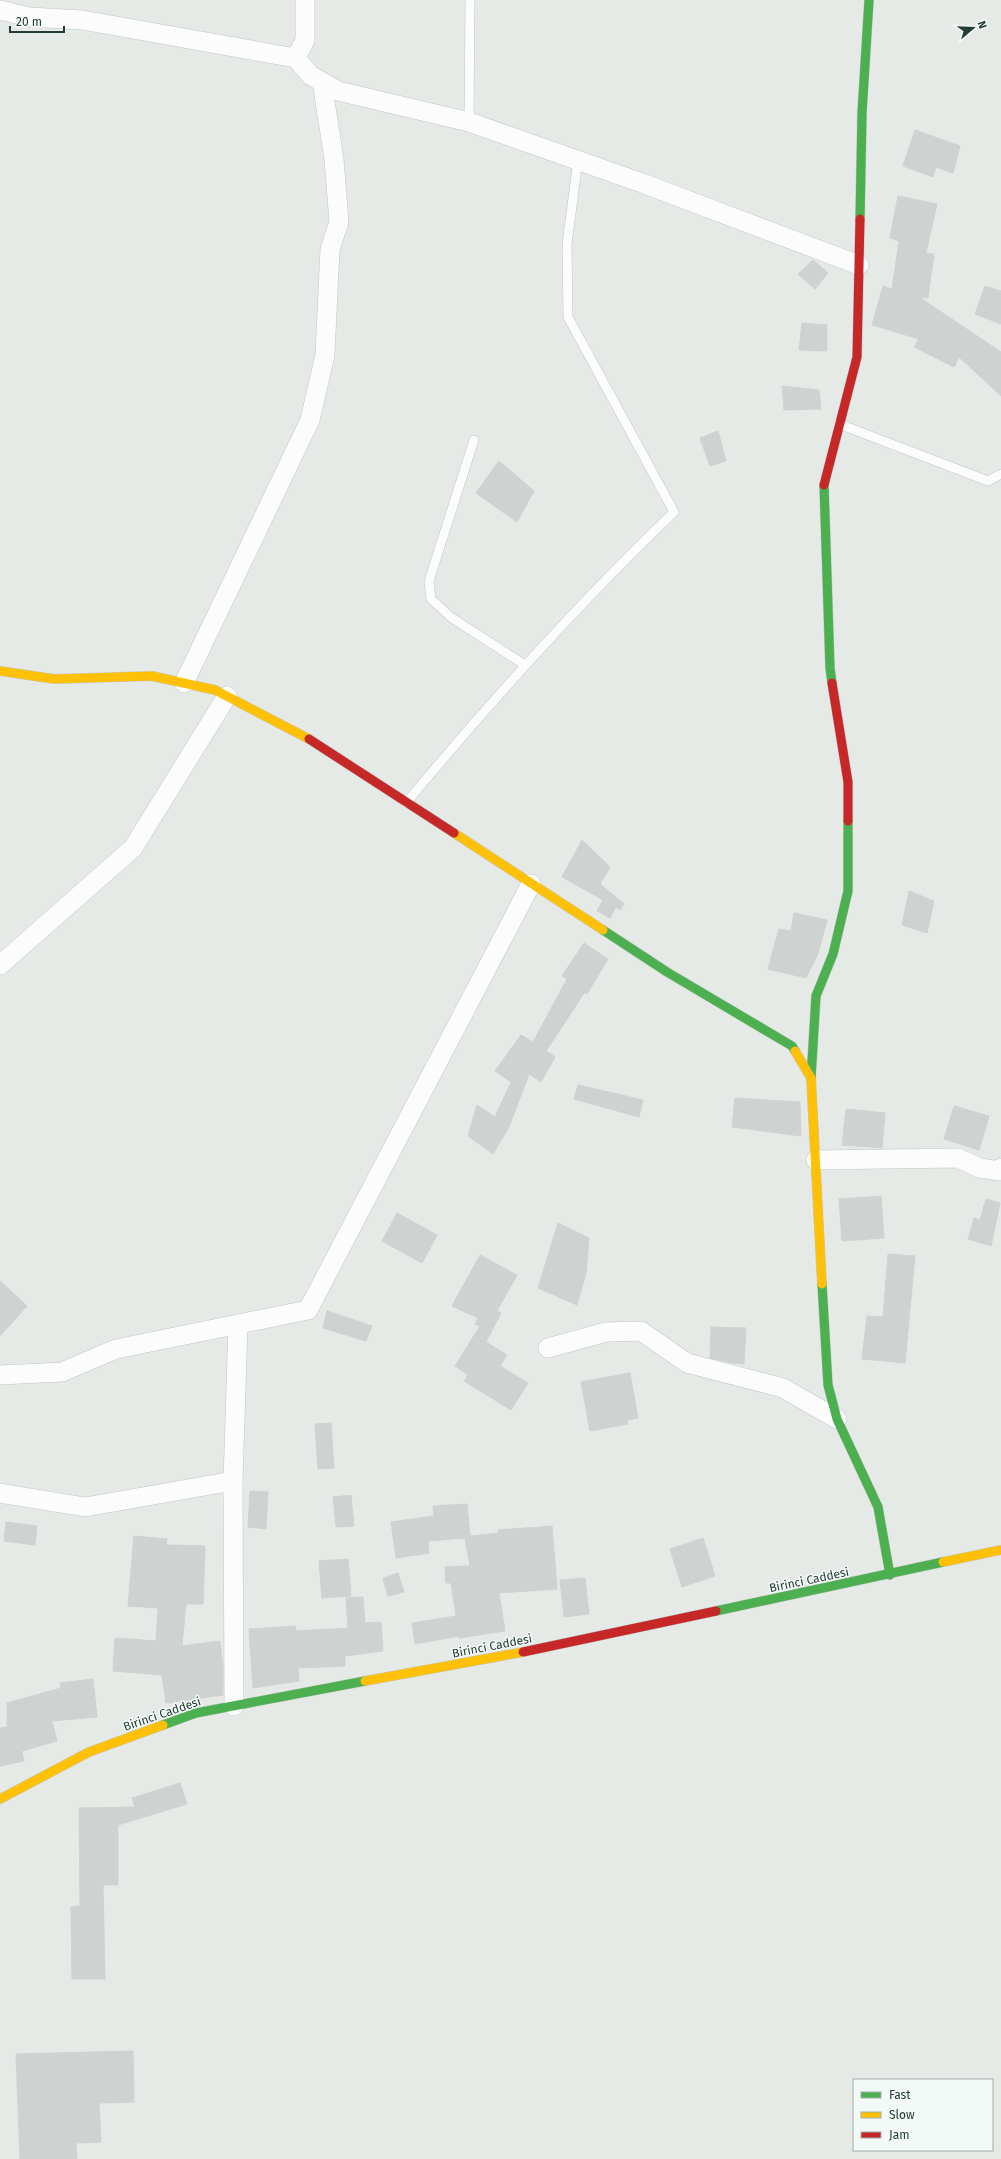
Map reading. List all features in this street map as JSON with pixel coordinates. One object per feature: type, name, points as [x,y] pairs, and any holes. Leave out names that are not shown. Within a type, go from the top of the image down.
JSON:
[{"type":"street","points":[[296,58],[305,40],[305,0]]},
{"type":"street","points":[[869,0],[862,113],[857,356],[823,487],[830,668],[848,782],[848,891],[833,954],[816,996],[811,1078],[828,1385],[838,1419],[878,1507],[890,1575]]},
{"type":"street","points":[[0,10],[29,17],[82,20],[296,58],[310,75],[338,91],[469,122],[578,160],[859,265]]},
{"type":"street","points":[[184,683],[310,420],[325,355],[330,249],[339,222],[334,159],[322,82]]},
{"type":"street","points":[[0,671],[54,679],[152,676],[215,690],[309,739],[667,972],[792,1046],[811,1078]]},
{"type":"street","points":[[0,965],[133,848],[226,696]]},
{"type":"street","points":[[0,1375],[62,1372],[116,1349],[238,1326],[308,1310],[531,884]]},
{"type":"street","points":[[816,1160],[958,1158],[968,1170],[980,1168],[999,1171],[1001,1168]]},
{"type":"street","points":[[234,1706],[233,1481],[238,1326]]},
{"type":"street","points":[[548,1348],[606,1332],[641,1331],[687,1363],[783,1388],[838,1419]]},
{"type":"street","points":[[0,1493],[85,1507],[233,1481]]},
{"type":"street","name":"Birinci Caddesi","points":[[0,1799],[89,1752],[196,1713],[512,1654],[890,1575],[1001,1550]]},
{"type":"lane","points":[[469,122],[470,0]]},
{"type":"lane","points":[[406,802],[525,665],[610,573],[674,512],[568,317],[567,244],[578,160]]},
{"type":"lane","points":[[840,424],[988,481],[1001,474]]},
{"type":"lane","points":[[474,440],[429,581],[431,600],[452,618],[525,665]]},
{"type":"building","points":[[915,130],[960,146],[953,173],[936,167],[933,177],[903,166]]},
{"type":"building","points":[[898,196],[937,204],[926,253],[934,254],[928,298],[924,297],[922,299],[1001,352],[1001,396],[959,357],[954,367],[914,347],[919,339],[872,325],[883,286],[892,289],[899,241],[890,238]]},
{"type":"building","points":[[813,260],[828,273],[815,289],[798,274]]},
{"type":"building","points":[[985,286],[1001,291],[1001,324],[975,314]]},
{"type":"building","points":[[802,323],[827,325],[827,351],[799,350]]},
{"type":"building","points":[[782,386],[819,390],[821,409],[784,410]]},
{"type":"building","points":[[718,431],[726,461],[710,466],[700,438]]},
{"type":"building","points":[[499,461],[534,491],[517,522],[476,493]]},
{"type":"building","points":[[582,840],[610,867],[600,884],[624,904],[620,910],[616,907],[610,918],[597,911],[603,900],[562,877]]},
{"type":"building","points":[[909,891],[934,901],[927,933],[902,925]]},
{"type":"building","points":[[794,913],[827,920],[818,954],[806,978],[768,969],[779,929],[791,931]]},
{"type":"building","points":[[584,943],[608,959],[587,994],[585,992],[546,1051],[555,1057],[541,1082],[529,1074],[509,1127],[493,1154],[468,1136],[477,1105],[495,1117],[511,1082],[495,1071],[521,1035],[533,1042],[567,979],[562,976]]},
{"type":"building","points":[[578,1085],[643,1100],[639,1117],[574,1099]]},
{"type":"building","points":[[735,1098],[800,1102],[801,1136],[732,1127]]},
{"type":"building","points":[[954,1106],[989,1116],[979,1150],[944,1139]]},
{"type":"building","points":[[846,1109],[885,1113],[882,1148],[842,1145]]},
{"type":"building","points":[[881,1196],[884,1238],[842,1241],[839,1199]]},
{"type":"building","points":[[986,1199],[1000,1203],[991,1246],[968,1239],[974,1218],[980,1220]]},
{"type":"building","points":[[397,1213],[437,1235],[422,1263],[382,1241]]},
{"type":"building","points":[[558,1223],[589,1238],[586,1273],[577,1305],[538,1288]]},
{"type":"building","points":[[888,1254],[915,1256],[905,1363],[862,1359],[867,1316],[883,1317]]},
{"type":"building","points":[[480,1255],[517,1275],[497,1311],[501,1313],[486,1342],[507,1355],[500,1366],[528,1383],[511,1410],[464,1381],[468,1375],[455,1366],[480,1326],[475,1324],[478,1318],[452,1306]]},
{"type":"building","points":[[0,1281],[27,1306],[0,1336]]},
{"type":"building","points":[[327,1311],[372,1326],[366,1341],[323,1328]]},
{"type":"building","points":[[711,1327],[746,1328],[744,1364],[710,1358]]},
{"type":"building","points":[[630,1373],[638,1418],[627,1420],[628,1424],[590,1431],[581,1382]]},
{"type":"building","points":[[331,1423],[334,1468],[318,1469],[315,1424]]},
{"type":"building","points":[[250,1491],[268,1492],[266,1529],[248,1527]]},
{"type":"building","points":[[351,1495],[354,1526],[336,1527],[333,1497]]},
{"type":"building","points":[[467,1504],[470,1536],[499,1533],[498,1530],[552,1526],[557,1589],[499,1593],[505,1631],[459,1638],[459,1636],[415,1644],[412,1623],[456,1616],[451,1583],[446,1583],[445,1567],[470,1566],[465,1538],[428,1541],[429,1553],[396,1558],[391,1522],[434,1516],[433,1506]]},
{"type":"building","points":[[6,1522],[37,1526],[35,1545],[4,1541]]},
{"type":"building","points":[[134,1536],[167,1539],[166,1545],[205,1546],[203,1604],[186,1604],[182,1646],[220,1641],[223,1666],[223,1695],[166,1703],[162,1675],[113,1671],[115,1638],[156,1641],[158,1608],[128,1606]]},
{"type":"building","points":[[703,1538],[715,1576],[682,1587],[670,1549]]},
{"type":"building","points":[[348,1559],[351,1596],[322,1598],[319,1561]]},
{"type":"building","points":[[398,1573],[404,1592],[388,1596],[383,1578]]},
{"type":"building","points":[[585,1578],[589,1614],[564,1617],[560,1580]]},
{"type":"building","points":[[363,1597],[365,1623],[381,1622],[383,1651],[345,1656],[345,1666],[298,1668],[299,1681],[253,1688],[249,1629],[295,1626],[296,1631],[348,1628],[346,1598]]},
{"type":"building","points":[[93,1679],[97,1717],[52,1721],[57,1741],[22,1751],[24,1761],[0,1766],[0,1728],[7,1727],[7,1703],[61,1688],[60,1683]]},
{"type":"building","points":[[180,1783],[187,1804],[118,1825],[118,1885],[103,1885],[105,1979],[72,1979],[71,1907],[80,1906],[79,1808],[135,1807],[132,1798]]},
{"type":"building","points":[[133,2051],[134,2102],[99,2103],[101,2142],[76,2143],[77,2159],[20,2159],[16,2054]]},
{"type":"traffic: fast","points":[[860,219],[862,113],[869,0]]},
{"type":"traffic: fast","points":[[824,485],[830,668],[832,683]]},
{"type":"traffic: fast","points":[[811,1078],[816,996],[833,954],[848,891],[848,821]]},
{"type":"traffic: fast","points":[[603,930],[667,972],[792,1046],[795,1051]]},
{"type":"traffic: fast","points":[[822,1284],[828,1385],[837,1419],[878,1507],[890,1575]]},
{"type":"traffic: fast","points":[[716,1611],[943,1562]]},
{"type":"traffic: fast","points":[[163,1725],[196,1713],[365,1681]]},
{"type":"traffic: slow","points":[[0,671],[54,679],[152,676],[215,690],[309,739]]},
{"type":"traffic: slow","points":[[454,833],[603,930]]},
{"type":"traffic: slow","points":[[795,1051],[811,1078],[822,1284]]},
{"type":"traffic: slow","points":[[943,1562],[1001,1550]]},
{"type":"traffic: slow","points":[[365,1681],[523,1652]]},
{"type":"traffic: slow","points":[[0,1799],[89,1752],[163,1725]]},
{"type":"traffic: jam","points":[[824,485],[857,357],[860,219]]},
{"type":"traffic: jam","points":[[832,683],[848,782],[848,821]]},
{"type":"traffic: jam","points":[[309,739],[454,833]]},
{"type":"traffic: jam","points":[[523,1652],[716,1611]]}]
